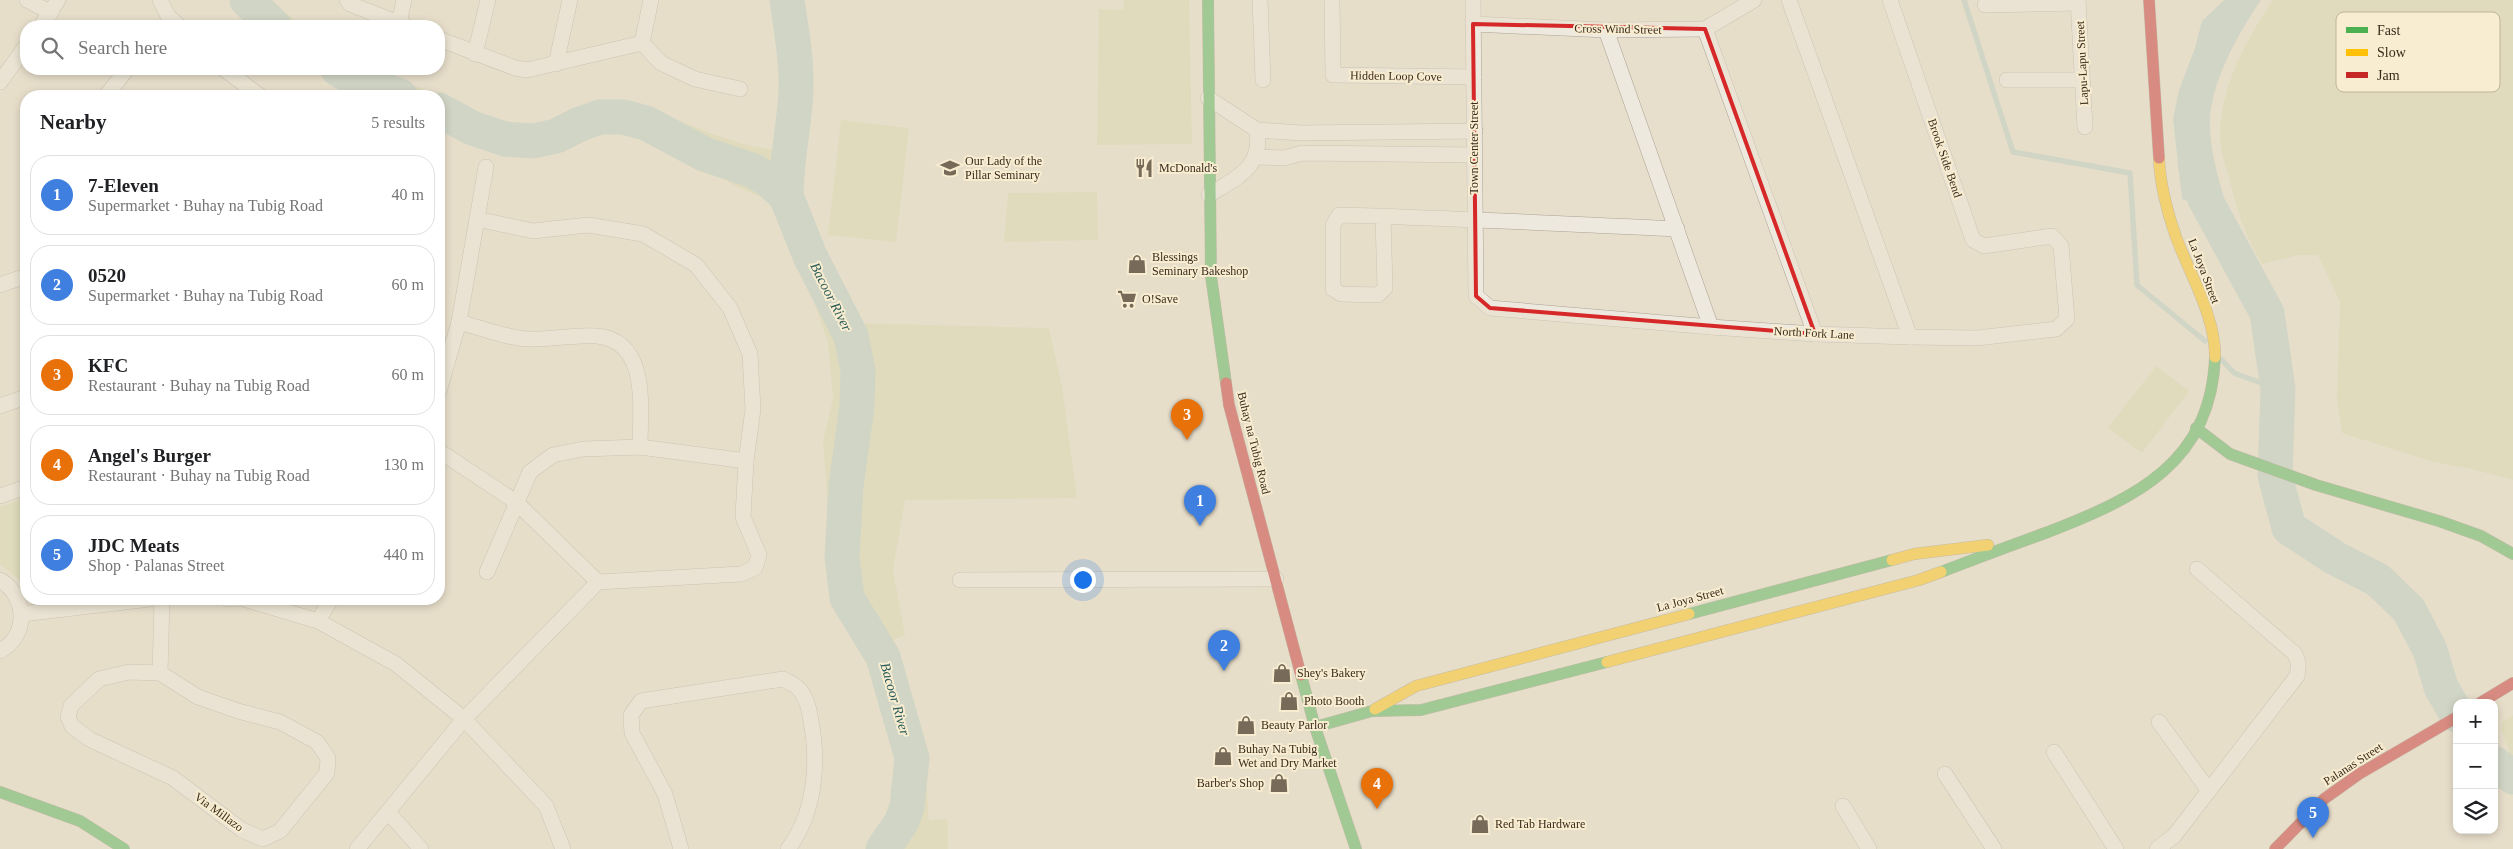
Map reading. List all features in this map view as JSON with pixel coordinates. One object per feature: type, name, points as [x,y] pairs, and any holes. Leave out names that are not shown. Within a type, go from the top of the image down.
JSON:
[{"type":"street","points":[[28,0],[55,6],[45,20]]},
{"type":"street","points":[[160,0],[168,20]]},
{"type":"street","points":[[347,0],[350,4],[390,20]]},
{"type":"street","points":[[402,20],[404,0]]},
{"type":"street","points":[[476,54],[488,0]]},
{"type":"street","points":[[556,64],[570,0]]},
{"type":"street","points":[[642,44],[652,0]]},
{"type":"street","name":"Buhay na Tubig Road","points":[[1208,0],[1209,196],[1212,276],[1228,405],[1315,726],[1356,849]]},
{"type":"street","points":[[1260,0],[1263,80]]},
{"type":"street","name":"Hidden Loop Cove","points":[[1332,0],[1333,75],[1474,77]]},
{"type":"street","name":"Town Center Street","points":[[1473,0],[1476,296]]},
{"type":"street","points":[[1754,0],[1706,29],[1816,334]]},
{"type":"street","points":[[1789,0],[1910,337]]},
{"type":"street","name":"Brook Side Bend","points":[[1890,0],[1973,240],[1984,246],[2052,236]]},
{"type":"street","name":"La Joya Street","points":[[1315,726],[1372,711],[1422,710],[1919,580],[2104,509],[2128,497],[2158,478],[2180,456],[2205,414],[2214,380],[2215,351],[2203,300],[2176,237],[2160,183],[2149,0]]},
{"type":"street","points":[[1985,5],[2078,1]]},
{"type":"street","name":"Lapu-Lapu Street","points":[[2078,1],[2085,127]]},
{"type":"street","name":"Cross Wind Street","points":[[1473,24],[1606,30],[1706,29]]},
{"type":"street","points":[[1606,30],[1711,327]]},
{"type":"street","points":[[445,42],[514,68],[527,70],[642,44]]},
{"type":"street","points":[[642,44],[661,63],[695,79],[740,89]]},
{"type":"street","points":[[0,82],[20,54]]},
{"type":"street","points":[[112,90],[123,75]]},
{"type":"street","points":[[232,75],[252,90]]},
{"type":"street","points":[[2007,80],[2082,80]]},
{"type":"street","points":[[1208,98],[1257,130],[1301,133],[1475,131]]},
{"type":"street","points":[[1209,196],[1243,174],[1256,157],[1259,146],[1257,130]]},
{"type":"street","points":[[1256,157],[1284,158],[1302,153],[1474,155]]},
{"type":"street","points":[[445,369],[458,322],[486,167]]},
{"type":"street","points":[[1383,216],[1385,288],[1378,295],[1341,294],[1333,289],[1333,225],[1339,215],[1383,216],[1677,229]]},
{"type":"street","points":[[357,849],[464,719],[598,582],[741,574],[755,568],[759,555],[743,517],[746,461],[753,409],[750,354],[730,308],[696,265],[643,234],[588,226],[533,231],[476,219]]},
{"type":"street","name":"North Fork Lane","points":[[1476,296],[1490,308],[1711,327],[1816,334],[1977,338],[2056,328],[2067,319],[2061,246],[2052,236]]},
{"type":"street","points":[[0,285],[20,278]]},
{"type":"street","points":[[458,322],[528,339],[598,336],[615,342],[631,354],[636,368],[640,387],[640,447]]},
{"type":"street","points":[[0,406],[20,399]]},
{"type":"street","points":[[2196,428],[2230,454],[2316,486],[2439,521],[2481,536],[2513,554]]},
{"type":"street","points":[[487,572],[530,472],[553,455],[582,449],[640,447],[746,461]]},
{"type":"street","points":[[445,455],[516,502],[598,582]]},
{"type":"street","points":[[0,496],[20,489]]},
{"type":"street","name":"La Joya Street","points":[[1372,711],[1416,686],[1904,557],[2023,540]]},
{"type":"street","points":[[2157,849],[2174,836],[2297,676],[2299,667],[2294,653],[2196,569]]},
{"type":"street","points":[[960,580],[1276,579]]},
{"type":"street","points":[[0,580],[12,589],[19,601],[22,614],[20,628],[13,641],[0,652]]},
{"type":"street","points":[[22,614],[99,605]]},
{"type":"street","points":[[160,673],[162,605]]},
{"type":"street","points":[[264,605],[318,621],[396,664],[464,719],[546,806],[563,849]]},
{"type":"street","points":[[318,621],[327,605]]},
{"type":"street","name":"Via Millazo","points":[[128,672],[160,673],[198,697],[238,712],[280,722],[317,742],[328,758],[327,773],[280,831],[263,839],[242,830],[173,778],[89,739],[72,726],[68,717],[72,706],[99,679],[128,672]]},
{"type":"street","points":[[681,849],[665,794],[632,733],[631,715],[641,701],[783,679],[798,688],[808,703],[816,748],[813,794],[794,841],[788,849]]},
{"type":"street","points":[[2487,699],[2513,684]]},
{"type":"street","name":"Palanas Street","points":[[2275,849],[2324,799],[2359,774],[2453,719]]},
{"type":"street","points":[[2159,722],[2209,791]]},
{"type":"street","points":[[2054,752],[2116,849]]},
{"type":"street","points":[[1945,774],[1994,849]]},
{"type":"street","points":[[0,792],[80,821],[124,849]]},
{"type":"street","points":[[1843,806],[1869,849]]},
{"type":"street","points":[[388,812],[421,849]]},
{"type":"highlighted area","points":[[1473,24],[1705,29],[1815,334],[1490,308],[1476,296]]},
{"type":"green space","points":[[231,0],[270,0],[295,20],[249,20]]},
{"type":"green space","points":[[776,0],[797,0],[806,51],[805,146],[800,191],[805,214],[828,258],[853,323],[1049,328],[1062,386],[1077,498],[905,500],[893,570],[905,635],[883,644],[905,698],[919,740],[925,771],[929,820],[947,819],[948,849],[870,849],[895,810],[904,757],[869,656],[835,600],[828,556],[827,493],[823,441],[833,398],[828,343],[810,289],[773,202],[735,186],[677,149],[640,132],[595,128],[575,146],[527,153],[485,145],[445,122],[445,99],[478,116],[521,128],[550,126],[606,107],[630,108],[667,117],[741,143],[779,150],[785,99]]},
{"type":"green space","points":[[1124,0],[1189,0],[1192,144],[1097,145],[1099,9],[1123,10]]},
{"type":"green space","points":[[2273,0],[2513,0],[2513,480],[2472,469],[2433,462],[2342,433],[2337,399],[2340,302],[2318,255],[2299,255],[2262,264],[2239,214],[2221,148],[2221,118],[2224,100],[2236,65],[2253,31]]},
{"type":"green space","points":[[321,75],[390,75],[424,90],[345,90]]},
{"type":"green space","points":[[841,120],[909,128],[896,242],[828,235]]},
{"type":"green space","points":[[1097,192],[1098,240],[1004,242],[1008,193]]},
{"type":"green space","points":[[2156,366],[2189,391],[2142,453],[2108,428]]},
{"type":"green space","points":[[20,499],[20,580],[0,564],[0,507]]},
{"type":"green space","points":[[2513,715],[2513,762],[2501,728],[2502,722]]},
{"type":"shaded area","points":[[2224,0],[2261,0],[2243,28],[2226,61],[2214,95],[2211,112],[2212,150],[2229,215],[2182,199],[2173,119],[2179,90],[2195,48],[2202,21]]},
{"type":"waterway","name":"Bacoor River","points":[[247,0],[268,20]]},
{"type":"waterway","points":[[786,196],[796,77],[787,0]]},
{"type":"waterway","points":[[1964,0],[2013,152],[2130,173],[2137,285],[2205,341]]},
{"type":"waterway","name":"Bacoor River","points":[[348,75],[358,81],[383,90]]},
{"type":"waterway","name":"Bacoor River","points":[[445,113],[472,128],[505,139],[533,141],[556,136],[580,124],[600,117],[623,117],[646,123],[704,154],[754,171],[770,181],[786,196],[810,256],[851,336],[858,371],[857,406],[846,486],[842,557],[847,598],[883,657],[912,758],[907,806],[902,821],[883,849]]},
{"type":"waterway","points":[[2195,163],[2205,199],[2267,313],[2278,389],[2275,476],[2289,528],[2335,558],[2378,580],[2409,610],[2430,650],[2441,687],[2453,708]]},
{"type":"waterway","points":[[2221,359],[2234,373],[2278,389]]},
{"type":"waterway","points":[[2498,766],[2513,777]]},
{"type":"traffic: fast","points":[[1208,0],[1211,276],[1226,383]]},
{"type":"traffic: fast","points":[[1941,572],[2048,532],[2111,505],[2138,490],[2163,471],[2184,450],[2200,424],[2210,394],[2215,357]]},
{"type":"traffic: fast","points":[[2196,428],[2230,454],[2316,485],[2439,521],[2481,536],[2513,554]]},
{"type":"traffic: fast","points":[[1689,614],[1892,560]]},
{"type":"traffic: fast","points":[[1315,727],[1372,711],[1421,710],[1607,662]]},
{"type":"traffic: fast","points":[[1301,675],[1315,727],[1356,849]]},
{"type":"traffic: fast","points":[[0,792],[80,821],[124,849]]},
{"type":"traffic: slow","points":[[2159,158],[2162,188],[2167,208],[2176,237],[2207,311],[2214,342],[2215,357]]},
{"type":"traffic: slow","points":[[1892,560],[1914,554],[1988,545]]},
{"type":"traffic: slow","points":[[1607,662],[1919,580],[1941,572]]},
{"type":"traffic: slow","points":[[1375,709],[1416,686],[1689,614]]},
{"type":"traffic: jam","points":[[2149,0],[2159,158]]},
{"type":"traffic: jam","points":[[1226,383],[1229,405],[1301,675]]},
{"type":"traffic: jam","points":[[2487,699],[2513,683]]},
{"type":"traffic: jam","points":[[2275,849],[2324,799],[2359,774],[2453,719]]},
{"type":"place","name":"Our Lady of the Pillar Seminary","points":[[950,168]]},
{"type":"place","name":"McDonald's","points":[[1144,168]]},
{"type":"place","name":"Blessings Seminary Bakeshop","points":[[1137,264]]},
{"type":"place","name":"O!Save","points":[[1127,299]]},
{"type":"place","name":"KFC","points":[[1187,440]]},
{"type":"place","name":"7-Eleven","points":[[1200,526]]},
{"type":"place","name":"0520","points":[[1224,671]]},
{"type":"place","name":"Shey's Bakery","points":[[1282,673]]},
{"type":"place","name":"Photo Booth","points":[[1289,701]]},
{"type":"place","name":"Beauty Parlor","points":[[1246,725]]},
{"type":"place","name":"Buhay Na Tubig Wet and Dry Market","points":[[1223,756]]},
{"type":"place","name":"Barber's Shop","points":[[1279,783]]},
{"type":"place","name":"Angel's Burger","points":[[1377,809]]},
{"type":"place","name":"Red Tab Hardware","points":[[1480,824]]},
{"type":"place","name":"JDC Meats","points":[[2313,838]]}]
